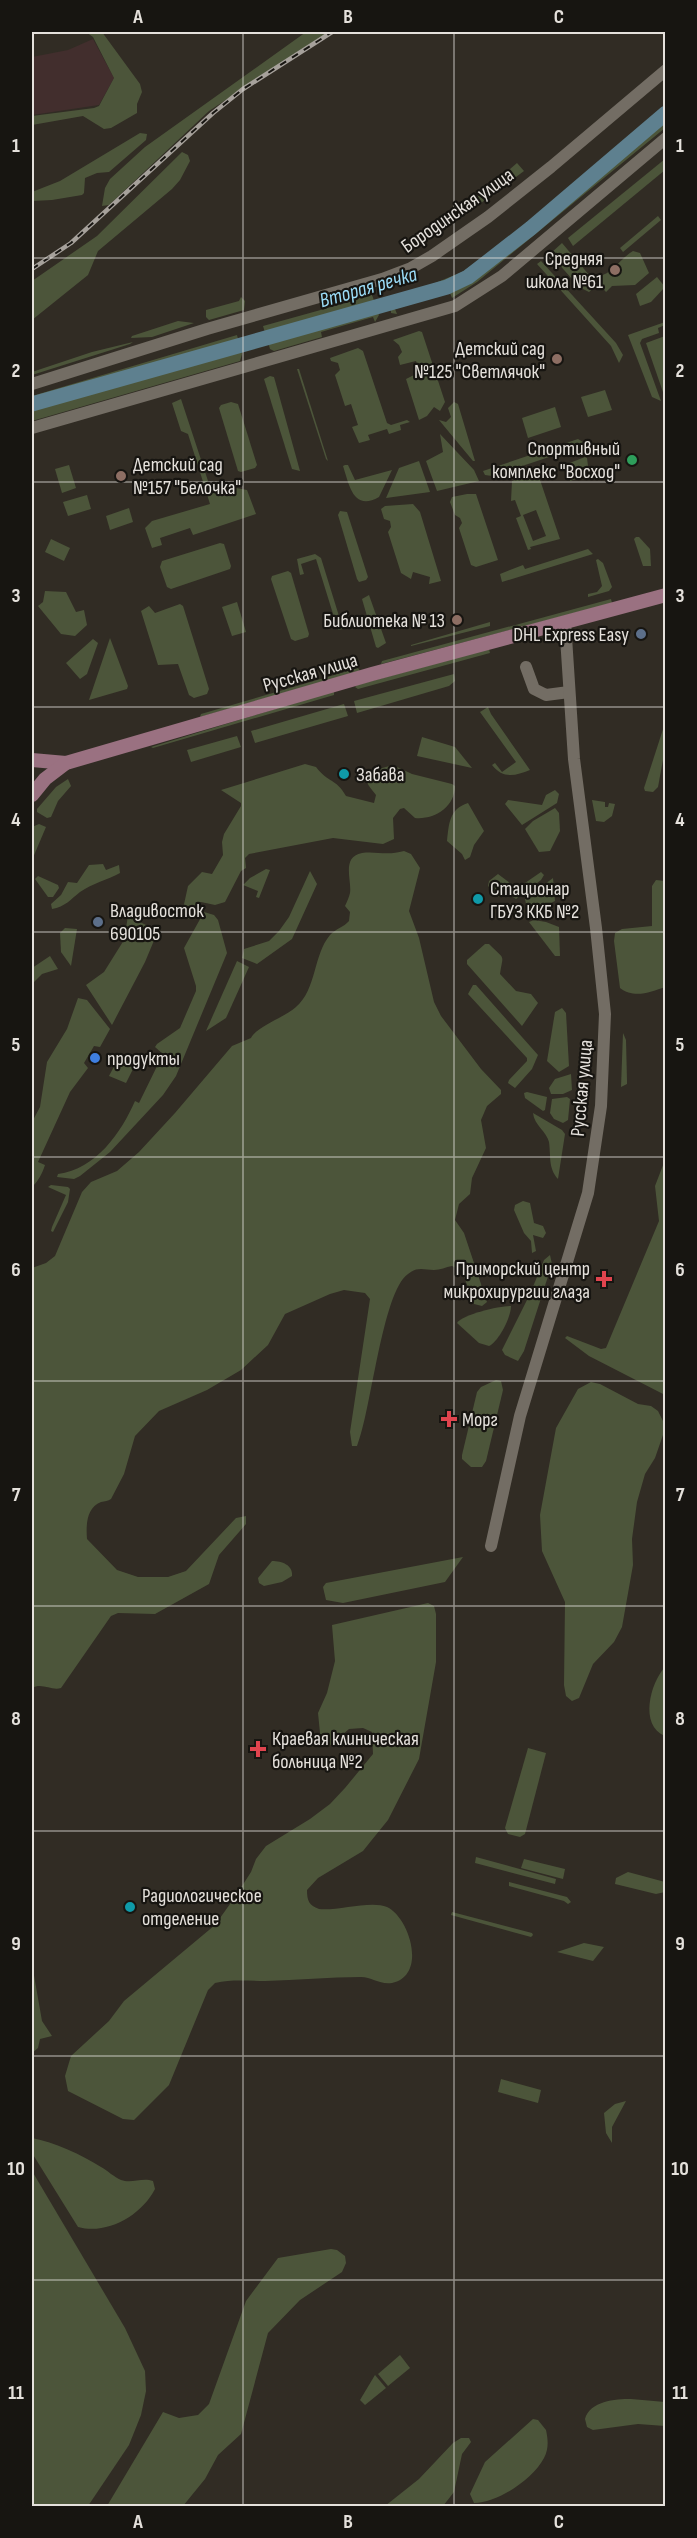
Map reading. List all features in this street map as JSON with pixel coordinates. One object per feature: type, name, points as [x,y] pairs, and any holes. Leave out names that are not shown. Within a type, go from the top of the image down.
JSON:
[{"type":"main road","name":"Бородинская улица","points":[[32,384],[207,329],[382,279],[419,264],[471,229],[530,184],[666,70]]},
{"type":"main road","points":[[32,428],[455,306],[502,276],[666,138]]},
{"type":"main road","name":"Русская улица","points":[[32,795],[45,779],[66,763],[372,674],[666,595]]},
{"type":"main road","name":"Русская улица","points":[[491,1546],[520,1416],[588,1193],[601,1106],[605,1014],[577,786],[565,622]]},
{"type":"main road","points":[[526,667],[534,689],[546,695],[569,692]]},
{"type":"main road","name":"Русская улица","points":[[32,760],[66,763]]},
{"type":"shaded area","points":[[93,39],[114,78],[99,105],[32,115],[32,57],[68,50]]},
{"type":"green space","points":[[86,32],[102,32],[140,84],[142,92],[137,104],[137,113],[111,128],[104,129],[83,116],[32,125],[32,116],[99,106],[114,78],[93,37]]},
{"type":"green space","points":[[306,32],[329,32],[209,111],[109,205],[102,206],[105,188],[110,179],[145,147]]},
{"type":"green space","points":[[665,105],[665,128],[477,282],[452,298],[450,293],[395,309],[397,314],[391,313],[391,301],[462,272],[511,238]]},
{"type":"green space","points":[[140,133],[147,134],[146,140],[109,172],[97,173],[85,178],[82,195],[32,201],[32,192],[60,181]]},
{"type":"green space","points":[[182,152],[188,155],[190,161],[180,180],[172,189],[98,251],[88,275],[32,320],[32,281],[97,236]]},
{"type":"green space","points":[[665,159],[665,170],[573,246],[568,238]]},
{"type":"green space","points":[[517,163],[524,171],[481,203],[476,201],[475,199]]},
{"type":"green space","points":[[658,216],[661,220],[623,252],[620,248]]},
{"type":"green space","points":[[562,243],[590,276],[596,277],[608,272],[633,251],[640,253],[649,273],[635,285],[612,286],[606,292],[599,284],[589,292],[579,287],[550,254]]},
{"type":"green space","points":[[541,261],[616,343],[623,355],[619,363],[611,346],[537,264]]},
{"type":"green space","points":[[657,277],[665,287],[651,302],[640,306],[636,294]]},
{"type":"green space","points":[[371,292],[379,315],[375,322],[373,317],[321,332],[322,337],[274,351],[270,349],[263,326],[353,301],[352,295]]},
{"type":"green space","points":[[241,297],[245,301],[244,310],[209,320],[206,317],[206,310],[239,301]]},
{"type":"green space","points":[[178,321],[194,323],[152,337],[131,338],[132,336]]},
{"type":"green space","points":[[665,322],[665,325],[658,328],[659,333],[642,339],[640,343],[661,401],[652,397],[628,335]]},
{"type":"green space","points":[[422,332],[445,402],[440,411],[434,407],[427,416],[419,420],[406,379],[420,372],[416,361],[400,365],[398,357],[402,352],[393,340]]},
{"type":"green space","points":[[237,335],[242,354],[240,361],[32,421],[32,396]]},
{"type":"green space","points":[[665,336],[666,394],[664,395],[646,343]]},
{"type":"green space","points":[[133,342],[32,375],[32,372],[92,352]]},
{"type":"green space","points":[[358,348],[363,351],[387,423],[391,425],[407,420],[410,422],[400,425],[401,430],[389,434],[387,429],[368,435],[370,440],[359,443],[352,427],[358,425],[351,404],[345,406],[335,375],[340,370],[338,363],[331,361],[330,358]]},
{"type":"green space","points":[[297,369],[299,369],[328,461],[326,459]]},
{"type":"green space","points":[[274,377],[300,471],[292,469],[264,379]]},
{"type":"green space","points":[[605,390],[612,410],[588,417],[581,397]]},
{"type":"green space","points":[[181,399],[212,493],[236,488],[247,490],[256,514],[193,535],[190,528],[160,538],[162,545],[152,548],[145,528],[152,521],[210,504],[188,434],[181,431],[172,403]]},
{"type":"green space","points":[[231,402],[238,404],[257,465],[255,468],[241,472],[238,471],[219,408]]},
{"type":"green space","points":[[454,402],[458,404],[475,461],[439,420],[446,422],[451,417],[448,408]]},
{"type":"green space","points":[[555,407],[561,427],[528,438],[522,418]]},
{"type":"green space","points":[[440,434],[474,470],[479,481],[437,491],[426,461],[443,452]]},
{"type":"green space","points":[[578,439],[583,442],[579,447],[492,476],[485,475],[483,471]]},
{"type":"green space","points":[[585,457],[588,466],[582,477],[570,481],[567,464]]},
{"type":"green space","points":[[419,461],[430,492],[386,498],[399,468]]},
{"type":"green space","points":[[69,465],[76,488],[62,493],[55,469]]},
{"type":"green space","points":[[348,465],[355,480],[392,470],[379,497],[363,501],[358,499],[350,488],[343,466]]},
{"type":"green space","points":[[538,474],[560,539],[530,547],[531,549],[528,550],[516,518],[521,516],[515,500],[511,501],[512,481]],"holes":[[[536,510],[546,536],[533,541],[523,515]]]},
{"type":"green space","points":[[476,494],[498,560],[476,567],[471,565],[459,528],[462,523],[455,515],[450,502],[452,497]]},
{"type":"green space","points":[[87,495],[91,509],[68,516],[63,502]]},
{"type":"green space","points":[[413,504],[420,512],[441,581],[429,584],[430,577],[413,572],[411,579],[401,573],[388,532],[391,527],[390,521],[384,519],[381,509],[385,506]]},
{"type":"green space","points":[[129,508],[133,522],[110,530],[106,516]]},
{"type":"green space","points":[[340,511],[347,512],[368,577],[366,580],[359,582],[357,579],[338,515]]},
{"type":"green space","points":[[639,537],[650,549],[651,566],[643,566],[634,539]]},
{"type":"green space","points":[[51,539],[70,548],[64,561],[45,552]]},
{"type":"green space","points":[[220,543],[224,544],[230,569],[171,589],[167,587],[160,567],[162,561]]},
{"type":"green space","points":[[588,549],[593,554],[502,582],[500,574],[523,565],[525,569]]},
{"type":"green space","points":[[315,554],[321,558],[343,629],[338,630],[316,559],[301,564],[304,574],[300,575],[297,559]]},
{"type":"green space","points":[[596,560],[603,563],[612,587],[609,591],[588,597],[588,594],[597,592],[602,586]]},
{"type":"green space","points":[[288,571],[291,573],[309,634],[308,637],[295,641],[291,639],[271,579],[272,576]]},
{"type":"green space","points":[[45,591],[66,592],[76,612],[84,610],[87,625],[75,636],[61,634],[38,606],[43,602]]},
{"type":"green space","points":[[369,595],[386,643],[378,648],[362,599]]},
{"type":"green space","points":[[611,599],[612,603],[381,664],[382,661]]},
{"type":"green space","points":[[237,602],[246,632],[232,636],[222,607]]},
{"type":"green space","points":[[180,604],[183,606],[209,689],[207,694],[194,698],[189,695],[178,664],[158,665],[141,611],[149,606],[155,613]]},
{"type":"green space","points":[[490,622],[490,626],[411,646],[411,645]]},
{"type":"green space","points":[[110,638],[128,686],[127,689],[89,700]]},
{"type":"green space","points":[[93,639],[98,643],[87,674],[80,679],[66,663]]},
{"type":"green space","points":[[489,649],[490,653],[358,689],[355,687],[357,685]]},
{"type":"green space","points":[[358,668],[360,671],[200,717],[201,714]]},
{"type":"green space","points":[[454,674],[455,681],[449,686],[357,713],[354,701]]},
{"type":"green space","points":[[334,691],[334,695],[151,747]]},
{"type":"green space","points":[[344,704],[348,716],[255,743],[251,731]]},
{"type":"green space","points":[[488,707],[530,770],[509,775],[500,773],[492,765],[495,763],[502,772],[516,762],[480,712]]},
{"type":"green space","points":[[665,723],[665,749],[658,787],[653,792],[645,791],[644,788]]},
{"type":"green space","points":[[237,736],[241,747],[191,762],[187,750]]},
{"type":"green space","points":[[422,737],[455,747],[472,768],[417,756]]},
{"type":"green space","points":[[305,764],[316,767],[324,776],[339,786],[346,796],[374,803],[376,795],[367,782],[368,772],[393,765],[412,774],[452,784],[455,786],[454,793],[442,811],[429,817],[415,818],[404,808],[400,809],[393,818],[394,839],[383,844],[333,838],[249,854],[245,858],[246,868],[241,871],[225,902],[215,905],[201,902],[197,904],[192,919],[181,918],[188,886],[202,872],[212,874],[223,855],[224,834],[241,806],[241,803],[221,790]]},
{"type":"green space","points":[[68,779],[71,786],[58,801],[51,817],[47,818],[37,812],[37,809],[56,787]]},
{"type":"green space","points":[[555,790],[559,794],[557,803],[522,825],[505,804],[508,800],[542,805],[546,795]]},
{"type":"green space","points":[[592,800],[605,802],[605,807],[608,807],[609,803],[615,804],[612,816],[604,822],[596,821]]},
{"type":"green space","points":[[468,803],[484,831],[474,845],[470,857],[465,860],[462,854],[447,841],[451,818],[457,809]]},
{"type":"green space","points":[[555,808],[559,813],[560,831],[550,851],[539,852],[525,829],[533,821]]},
{"type":"green space","points":[[39,824],[46,827],[32,860],[32,827]]},
{"type":"green space","points":[[404,851],[411,854],[420,868],[409,911],[419,938],[434,1002],[441,1016],[481,1069],[501,1090],[501,1094],[487,1106],[481,1120],[486,1148],[472,1178],[470,1194],[459,1204],[455,1220],[464,1233],[487,1302],[482,1306],[474,1304],[462,1271],[452,1266],[436,1270],[418,1269],[408,1274],[399,1285],[391,1304],[357,1446],[352,1446],[350,1432],[370,1299],[365,1293],[344,1290],[285,1314],[268,1345],[241,1370],[207,1390],[159,1411],[135,1436],[124,1474],[111,1499],[92,1508],[87,1523],[87,1539],[117,1570],[138,1577],[168,1577],[186,1571],[236,1518],[246,1516],[246,1524],[219,1555],[209,1584],[155,1614],[118,1613],[111,1616],[61,1688],[36,1686],[32,1688],[32,1268],[46,1263],[55,1256],[82,1192],[91,1182],[117,1171],[139,1152],[232,1046],[251,1038],[259,1030],[291,1011],[303,1000],[312,982],[320,952],[325,943],[332,933],[349,921],[350,912],[345,906],[350,893],[349,870],[352,859],[362,853]]},
{"type":"green space","points":[[103,864],[106,870],[119,865],[120,873],[90,886],[64,905],[52,909],[51,904],[61,895],[68,882],[77,883],[89,865]]},
{"type":"green space","points":[[266,869],[270,870],[259,898],[256,897],[258,891],[243,885]]},
{"type":"green space","points":[[310,871],[317,884],[292,939],[257,964],[242,958],[244,949],[269,941],[279,931],[289,917]]},
{"type":"green space","points":[[541,872],[544,875],[541,880],[516,899],[510,895],[499,897],[488,886],[489,881],[498,874],[514,886],[525,883]]},
{"type":"green space","points":[[38,876],[58,885],[59,888],[53,897],[48,897],[35,879]]},
{"type":"green space","points":[[553,878],[555,901],[528,914],[525,899]]},
{"type":"green space","points":[[656,880],[665,881],[665,987],[642,994],[631,993],[620,988],[615,933],[622,929],[652,926],[652,886]]},
{"type":"green space","points":[[204,912],[214,915],[218,920],[227,953],[176,1076],[163,1095],[110,1152],[74,1179],[57,1177],[58,1174],[84,1165],[106,1148],[115,1137],[135,1101],[139,1103],[163,1054],[155,1047],[180,1028],[196,991],[184,948]]},
{"type":"green space","points":[[128,916],[158,931],[145,962],[112,1025],[86,985],[104,972],[124,940]]},
{"type":"green space","points":[[534,920],[559,927],[560,956],[555,956],[529,922]]},
{"type":"green space","points":[[65,928],[77,929],[71,966],[61,952],[60,933]]},
{"type":"green space","points":[[485,944],[489,944],[501,955],[500,974],[516,991],[531,994],[538,1003],[522,1026],[467,964],[467,960]]},
{"type":"green space","points":[[50,956],[58,969],[42,974],[32,984],[32,968]]},
{"type":"green space","points":[[237,961],[249,967],[226,1018],[206,1031]]},
{"type":"green space","points":[[473,985],[476,985],[538,1055],[532,1069],[515,1088],[508,1083],[509,1080],[527,1061],[527,1058],[468,994]]},
{"type":"green space","points":[[78,998],[87,1000],[110,1029],[100,1047],[94,1046],[84,1063],[88,1068],[70,1092],[38,1162],[45,1165],[43,1171],[32,1187],[32,1122],[40,1107],[47,1062],[67,1029]]},
{"type":"green space","points":[[562,1008],[566,1013],[569,1066],[559,1072],[547,1061],[555,1012]]},
{"type":"green space","points":[[623,1033],[626,1040],[627,1084],[621,1087]]},
{"type":"green space","points":[[118,1059],[134,1067],[126,1083],[109,1076]]},
{"type":"green space","points":[[571,1074],[572,1090],[563,1094],[551,1094],[549,1088],[555,1079]]},
{"type":"green space","points":[[524,1093],[547,1097],[545,1110],[543,1111],[525,1098]]},
{"type":"green space","points":[[567,1097],[570,1099],[568,1120],[563,1123],[554,1119],[550,1113],[552,1099]]},
{"type":"green space","points":[[533,1113],[565,1134],[558,1179],[551,1166],[548,1138]]},
{"type":"green space","points":[[665,1160],[665,1395],[589,1356],[565,1338],[567,1336],[601,1349],[606,1348],[659,1221],[655,1186]]},
{"type":"green space","points":[[51,1185],[70,1189],[68,1202],[53,1232],[52,1227],[66,1195],[48,1187]]},
{"type":"green space","points":[[523,1201],[530,1203],[534,1223],[543,1226],[546,1233],[543,1238],[533,1235],[536,1251],[532,1253],[531,1241],[524,1233],[514,1210],[515,1205]]},
{"type":"green space","points":[[550,1255],[552,1264],[524,1351],[518,1361],[505,1355],[502,1350],[544,1260]]},
{"type":"green space","points":[[511,1306],[504,1328],[489,1346],[479,1343],[457,1323],[474,1314]]},
{"type":"green space","points":[[496,1380],[501,1381],[503,1390],[486,1461],[482,1467],[471,1467],[462,1459],[462,1455],[477,1392],[481,1387]]},
{"type":"green space","points":[[591,1382],[600,1384],[638,1404],[651,1406],[658,1411],[664,1423],[663,1435],[655,1458],[645,1474],[637,1502],[632,1539],[633,1565],[622,1627],[614,1642],[593,1664],[579,1698],[572,1701],[566,1696],[564,1685],[565,1602],[542,1551],[540,1515],[556,1428],[578,1389]]},
{"type":"green space","points":[[463,1557],[445,1582],[343,1603],[326,1600],[323,1587],[326,1583]]},
{"type":"green space","points":[[272,1561],[286,1564],[291,1569],[292,1576],[282,1582],[264,1586],[259,1583],[258,1578]]},
{"type":"green space","points":[[428,1603],[434,1606],[436,1614],[436,1662],[419,1759],[388,1820],[363,1851],[318,1878],[307,1890],[309,1902],[319,1909],[380,1905],[395,1913],[408,1933],[412,1958],[410,1969],[403,1978],[392,1983],[361,1977],[337,1977],[215,1983],[208,1990],[169,2085],[134,2120],[123,2119],[68,2091],[65,2076],[71,2056],[109,2021],[124,2001],[215,1925],[266,1846],[330,1804],[373,1754],[372,1732],[363,1728],[349,1729],[328,1747],[323,1747],[321,1743],[318,1713],[327,1693],[335,1661],[332,1625]]},
{"type":"green space","points":[[665,1667],[666,1736],[657,1731],[650,1714],[655,1683]]},
{"type":"green space","points":[[528,1748],[546,1753],[525,1834],[520,1837],[508,1834],[505,1828]]},
{"type":"green space","points":[[476,1857],[556,1879],[555,1884],[475,1863]]},
{"type":"green space","points":[[524,1859],[565,1869],[563,1879],[521,1868]]},
{"type":"green space","points":[[628,1872],[665,1882],[665,1892],[656,1894],[615,1884],[616,1878]]},
{"type":"green space","points":[[509,1882],[567,1897],[571,1902],[568,1904],[509,1886]]},
{"type":"green space","points":[[452,1912],[533,1935],[531,1937],[451,1915]]},
{"type":"green space","points":[[584,1943],[604,1947],[593,1961],[557,1952]]},
{"type":"green space","points":[[32,1964],[42,2021],[52,2036],[40,2039],[38,2048],[32,2053]]},
{"type":"green space","points":[[501,2079],[541,2090],[538,2103],[498,2092]]},
{"type":"green space","points":[[626,2101],[612,2127],[612,2143],[606,2133],[604,2113],[615,2104]]},
{"type":"green space","points":[[32,2138],[77,2154],[121,2180],[153,2181],[155,2189],[141,2207],[122,2221],[100,2228],[78,2227],[32,2153]]},
{"type":"green space","points":[[32,2171],[125,2328],[145,2371],[146,2391],[141,2415],[129,2445],[88,2506],[32,2506]]},
{"type":"green space","points":[[331,2249],[345,2256],[346,2263],[342,2272],[300,2300],[268,2333],[241,2434],[218,2455],[205,2479],[183,2506],[107,2506],[163,2412],[179,2418],[198,2415],[209,2404],[246,2301],[278,2258]]},
{"type":"green space","points":[[400,2355],[410,2368],[388,2386],[378,2374]]},
{"type":"green space","points":[[375,2375],[386,2388],[365,2405],[360,2400]]},
{"type":"green space","points":[[631,2399],[665,2402],[665,2426],[638,2424],[593,2430],[587,2427],[585,2419],[592,2408],[604,2402]]},
{"type":"green space","points":[[533,2419],[538,2420],[546,2430],[548,2444],[539,2466],[532,2474],[504,2494],[494,2499],[474,2503],[470,2494],[485,2462]]},
{"type":"green space","points":[[461,2438],[469,2438],[471,2442],[462,2454],[454,2492],[443,2506],[385,2506],[419,2479],[453,2443]]},
{"type":"waterway","name":"Вторая речка","points":[[32,404],[447,287],[468,277],[531,228],[666,113]]},
{"type":"railway","points":[[32,269],[71,243],[213,113],[243,89],[332,32]]},
{"type":"place","name":"Средняя школа №61","points":[[615,270]]},
{"type":"place","name":"Детский сад №125 \"Светлячок\"","points":[[557,359]]},
{"type":"place","name":"Спортивный комплекс \"Восход\"","points":[[632,460]]},
{"type":"place","name":"Детский сад №157 \"Белочка\"","points":[[121,476]]},
{"type":"place","name":"Библиотека № 13","points":[[457,620]]},
{"type":"place","name":"DHL Express Easy","points":[[641,634]]},
{"type":"place","name":"Забава","points":[[344,774]]},
{"type":"place","name":"Стационар ГБУЗ ККБ №2","points":[[478,899]]},
{"type":"place","name":"Владивосток 690105","points":[[98,922]]},
{"type":"place","name":"продукты","points":[[95,1058]]},
{"type":"place","name":"Приморский центр микрохирургии глаза","points":[[604,1279]]},
{"type":"place","name":"Морг","points":[[449,1419]]},
{"type":"place","name":"Краевая клиническая больница №2","points":[[258,1749]]},
{"type":"place","name":"Радиологическое отделение","points":[[130,1907]]}]
